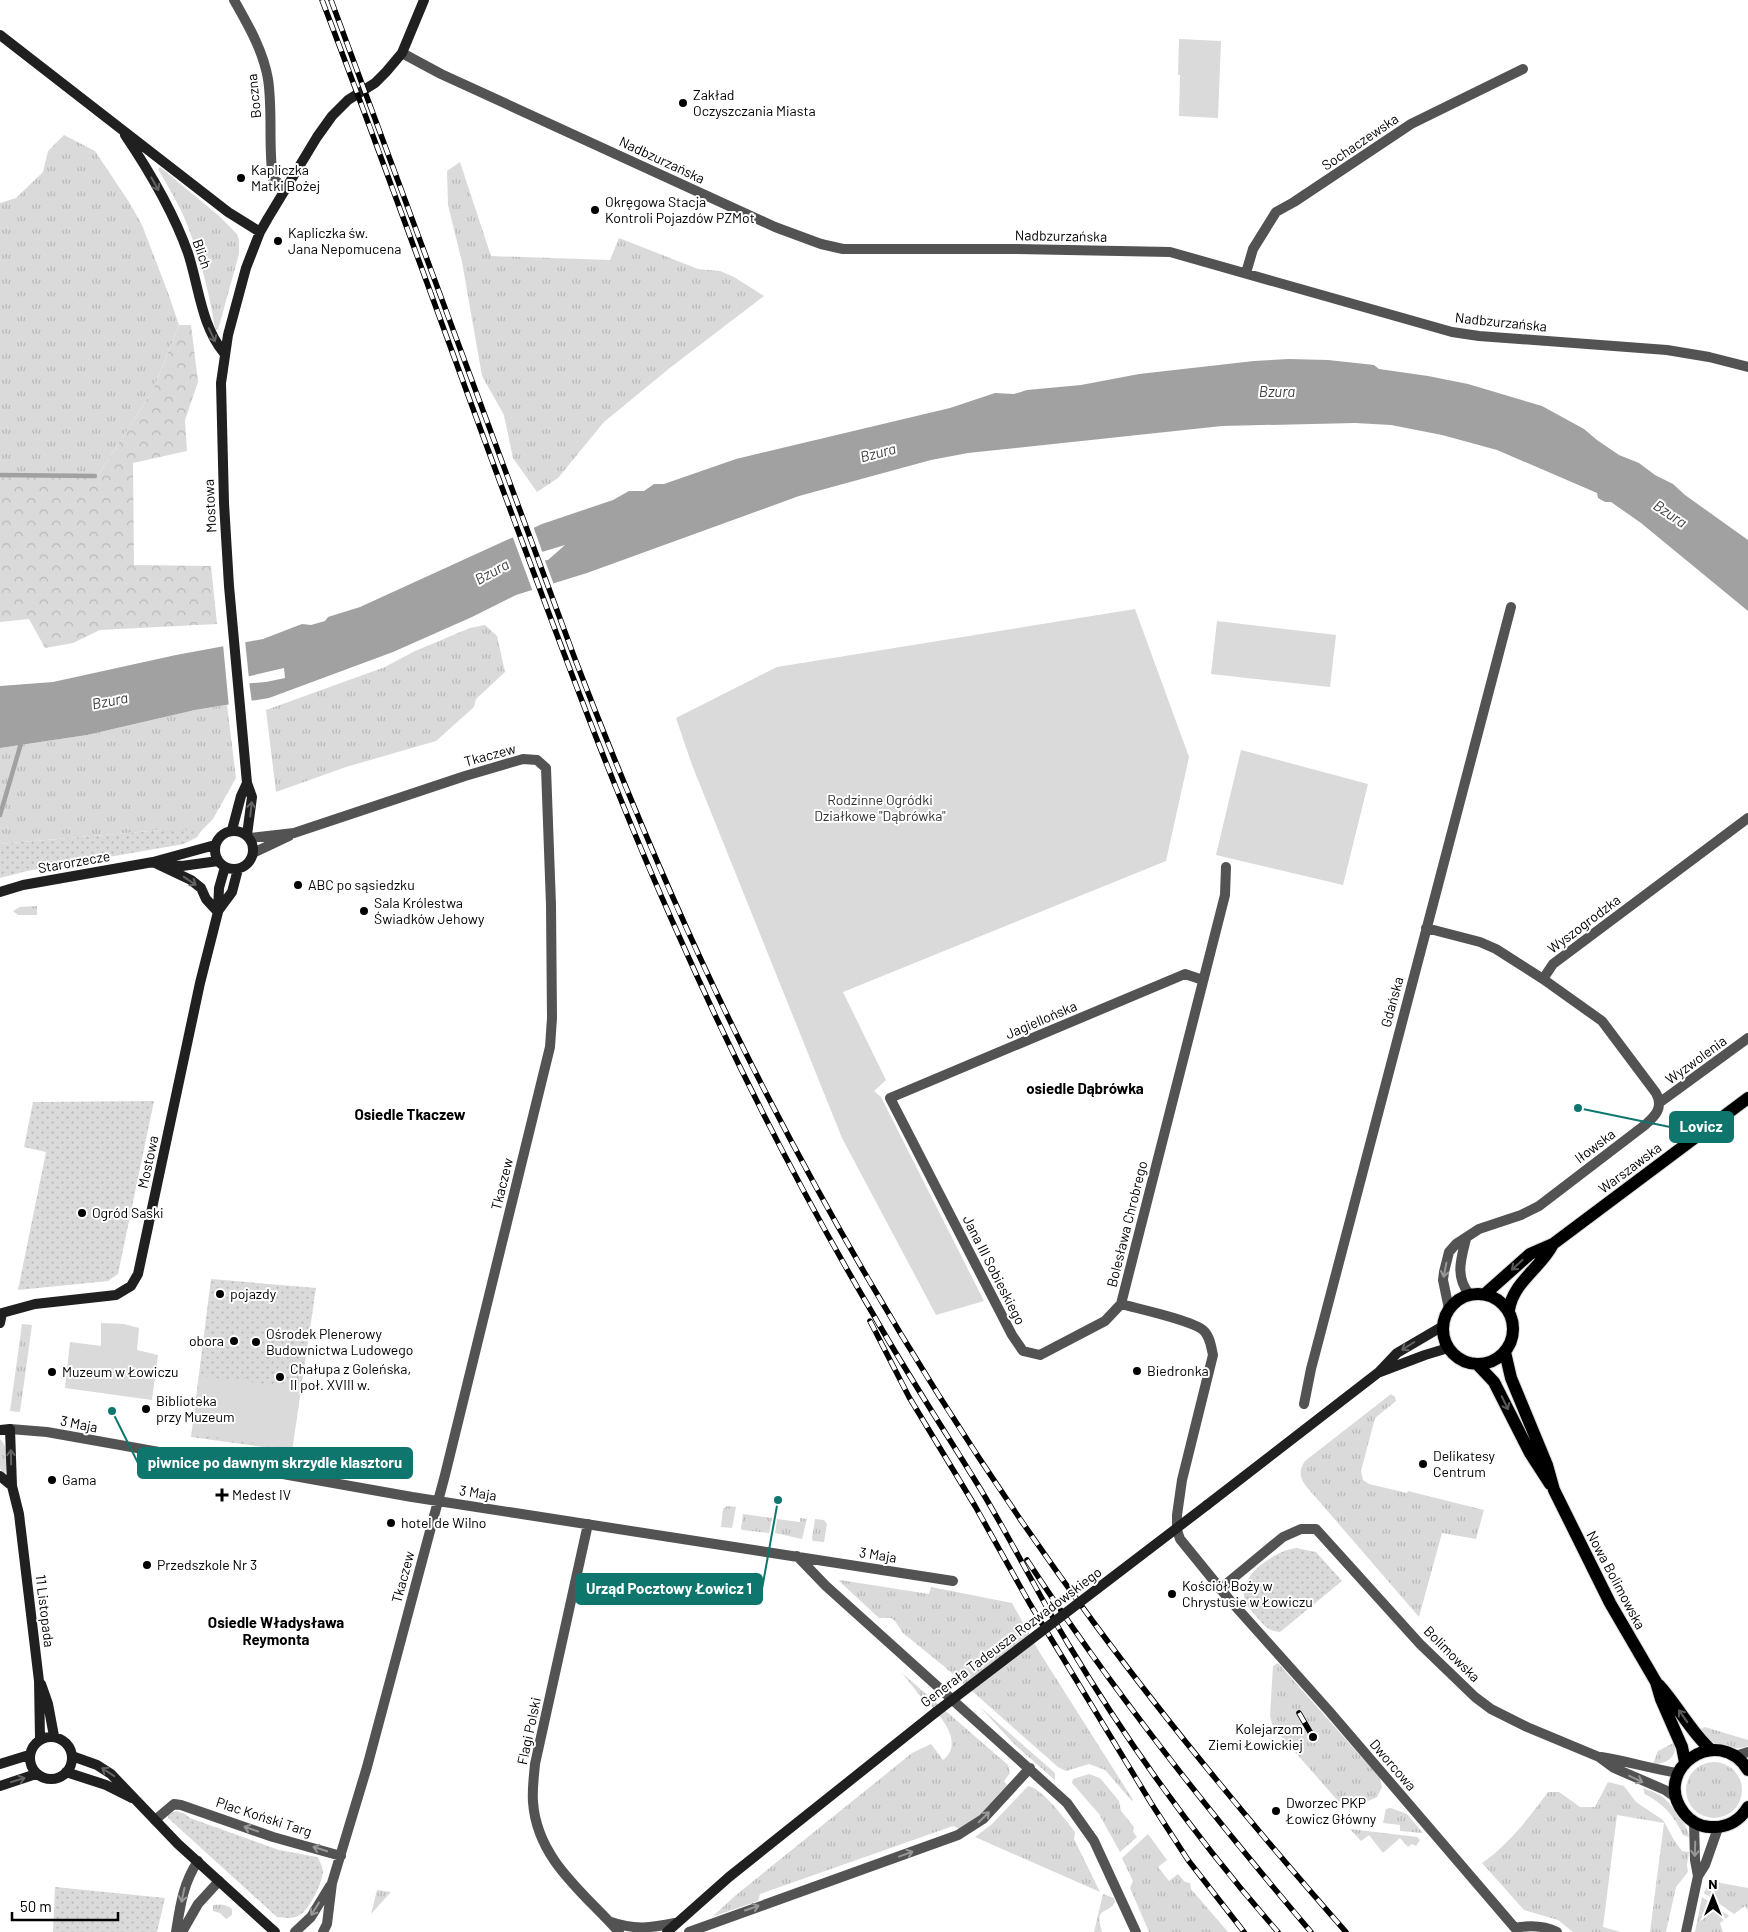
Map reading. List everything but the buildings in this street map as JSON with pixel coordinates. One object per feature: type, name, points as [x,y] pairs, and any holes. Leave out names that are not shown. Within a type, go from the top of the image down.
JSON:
[{"type":"main road","name":"Warszawska","points":[[1485,1294],[1530,1254],[1553,1244],[1748,1098]]},
{"type":"main road","name":"Warszawska","points":[[1509,1310],[1514,1293],[1548,1255],[1553,1244]]},
{"type":"main road","points":[[1470,1294],[1485,1294],[1495,1297],[1509,1310],[1512,1318],[1513,1336],[1504,1352],[1497,1359],[1477,1364],[1461,1359],[1448,1348],[1443,1326],[1448,1309],[1461,1297],[1470,1294]]},
{"type":"main road","name":"Nowa Bolimowska","points":[[1504,1352],[1511,1378],[1544,1456],[1554,1490],[1610,1603],[1656,1682],[1668,1695],[1698,1739],[1711,1750]]},
{"type":"main road","name":"Nowa Bolimowska","points":[[1477,1364],[1494,1382],[1540,1472],[1554,1490]]},
{"type":"main road","name":"Nowa Bolimowska","points":[[1656,1682],[1661,1699],[1682,1747],[1682,1767]]},
{"type":"main road","points":[[1748,1770],[1736,1756],[1724,1751],[1711,1750],[1693,1756],[1682,1767],[1676,1780],[1675,1797],[1685,1816],[1705,1827],[1718,1828],[1743,1820],[1748,1807]]},
{"type":"street","name":"Boczna","points":[[234,0],[254,36],[263,60],[269,89],[272,174],[273,179],[286,188]]},
{"type":"street","name":"Mostowa","points":[[248,836],[252,797],[247,780],[229,586],[221,435],[221,383],[224,354],[246,268],[260,232],[317,137],[337,110],[374,83],[402,53],[424,0]]},
{"type":"street","name":"Blich","points":[[0,35],[228,212],[260,232]]},
{"type":"street","name":"Nadbzurzańska","points":[[402,53],[440,74],[757,219],[821,244],[843,249],[1154,251],[1195,258],[1452,332],[1478,336],[1667,350],[1709,357],[1748,368]]},
{"type":"street","name":"Sochaczewska","points":[[1246,272],[1254,250],[1276,212],[1411,124],[1523,69]]},
{"type":"street","name":"Blich","points":[[120,128],[146,167],[166,203],[180,234],[196,280],[213,339],[224,354]]},
{"type":"street","points":[[146,167],[147,161],[156,155]]},
{"type":"street","name":"Gdańska","points":[[1304,1404],[1314,1359],[1510,607]]},
{"type":"street","name":"Tkaczew","points":[[254,853],[294,833],[465,776],[523,759],[538,760],[546,768],[551,905],[552,1018],[550,1047],[439,1501],[341,1856]]},
{"type":"street","name":"Mostowa","points":[[232,830],[247,780]]},
{"type":"street","name":"Wyszogrodzka","points":[[1544,979],[1553,964],[1748,818]]},
{"type":"street","points":[[232,830],[240,831],[248,836],[253,845],[254,853],[246,865],[238,869],[222,864],[215,853],[215,845],[221,835],[232,830]]},
{"type":"street","name":"Tkaczew","points":[[248,836],[294,833]]},
{"type":"street","name":"Starorzecze","points":[[0,892],[23,885],[153,862],[215,845]]},
{"type":"street","points":[[153,862],[191,880],[201,888],[206,899],[218,912]]},
{"type":"street","name":"Starorzecze","points":[[153,862],[182,866],[222,864]]},
{"type":"street","name":"Mostowa","points":[[1,1316],[34,1304],[116,1295],[131,1286],[138,1274],[200,983],[218,912],[222,864]]},
{"type":"street","name":"Bolesława Chrobrego","points":[[1177,1530],[1182,1480],[1212,1355],[1211,1341],[1203,1330],[1188,1323],[1121,1304],[1225,894],[1226,867]]},
{"type":"street","name":"Mostowa","points":[[218,912],[232,892],[238,869]]},
{"type":"street","points":[[1426,928],[1480,942],[1496,949],[1544,979],[1602,1021],[1656,1093],[1659,1103]]},
{"type":"street","name":"Jagiellońska","points":[[890,1098],[1185,974],[1203,980]]},
{"type":"street","name":"Wyzwolenia","points":[[1659,1103],[1748,1038]]},
{"type":"street","name":"Jana III Sobieskiego","points":[[890,1098],[1012,1335],[1023,1351],[1040,1355],[1105,1321],[1121,1304]]},
{"type":"street","name":"Iłowska","points":[[1448,1309],[1443,1280],[1449,1252],[1456,1244],[1484,1226],[1521,1215],[1539,1206],[1645,1125],[1655,1116],[1659,1103]]},
{"type":"street","points":[[1466,1239],[1460,1262],[1459,1276],[1470,1294]]},
{"type":"street","name":"Generała Tadeusza Rozwadowskiego","points":[[666,1932],[729,1877],[936,1712],[1379,1372],[1397,1353],[1443,1326]]},
{"type":"street","name":"Generała Tadeusza Rozwadowskiego","points":[[1379,1372],[1448,1348]]},
{"type":"street","name":"3 Maja","points":[[5,1429],[47,1432],[439,1501],[953,1581]]},
{"type":"street","name":"11 Listopada","points":[[5,1429],[12,1486],[20,1514],[39,1681],[40,1738]]},
{"type":"street","points":[[0,1476],[12,1486]]},
{"type":"street","points":[[0,1483],[12,1486]]},
{"type":"street","name":"Flagi Polski","points":[[588,1524],[535,1764],[532,1800],[537,1826],[550,1856],[569,1880],[619,1932]]},
{"type":"street","name":"Bolimowska","points":[[1220,1588],[1283,1537],[1301,1529],[1316,1529],[1420,1644],[1475,1697],[1491,1709],[1527,1727],[1600,1757],[1648,1768],[1682,1767]]},
{"type":"street","name":"Dworcowa","points":[[1177,1530],[1185,1547],[1515,1928],[1533,1925],[1544,1926],[1557,1932]]},
{"type":"street","points":[[796,1556],[826,1586],[1061,1796],[1088,1830],[1100,1851],[1136,1932]]},
{"type":"street","name":"11 Listopada","points":[[39,1681],[48,1704],[54,1736]]},
{"type":"street","points":[[54,1736],[67,1743],[72,1756],[72,1762],[66,1772],[58,1778],[46,1779],[36,1774],[29,1762],[29,1755],[31,1748],[40,1738],[54,1736]]},
{"type":"street","points":[[1736,1756],[1748,1752]]},
{"type":"street","points":[[0,1764],[29,1755]]},
{"type":"street","points":[[72,1756],[97,1765],[124,1784],[135,1800],[155,1820],[275,1932]]},
{"type":"street","name":"Bolimowska","points":[[1600,1757],[1614,1768],[1664,1790],[1675,1797]]},
{"type":"street","points":[[689,1932],[958,1835],[983,1819],[1030,1768]]},
{"type":"street","points":[[66,1772],[106,1785],[135,1800]]},
{"type":"street","points":[[0,1786],[36,1774]]},
{"type":"street","name":"Plac Koński Targ","points":[[155,1820],[174,1804],[181,1805],[273,1836],[341,1856]]},
{"type":"street","points":[[1694,1822],[1695,1860],[1698,1876]]},
{"type":"street","points":[[1686,1932],[1698,1876],[1705,1864],[1718,1828]]},
{"type":"street","points":[[323,1932],[327,1924],[332,1883],[341,1856]]},
{"type":"street","points":[[176,1932],[186,1883],[189,1874],[198,1862]]},
{"type":"street","points":[[182,1932],[198,1904],[219,1881]]},
{"type":"street","points":[[295,1932],[310,1916],[332,1883]]},
{"type":"street","name":"Flagi Polski","points":[[610,1921],[625,1927],[643,1928],[675,1924]]},
{"type":"green space","points":[[1179,39],[1221,41],[1218,118],[1179,116]]},
{"type":"green space","points":[[64,135],[95,151],[129,202],[142,225],[179,325],[153,390],[97,477],[0,474],[0,203],[16,198],[43,172],[48,151]]},
{"type":"green space","points":[[460,162],[491,256],[610,260],[619,238],[698,269],[720,271],[734,277],[764,296],[671,367],[604,422],[558,478],[537,492],[513,458],[504,415],[482,376],[462,262],[448,205],[447,171]]},
{"type":"green space","points":[[160,167],[218,215],[237,234],[239,254],[218,330],[215,329],[207,286],[199,258],[181,211],[158,169]]},
{"type":"green space","points":[[179,325],[191,325],[198,382],[185,420],[187,451],[133,463],[134,565],[211,566],[217,624],[100,630],[73,643],[45,648],[29,619],[0,622],[0,474],[97,477],[153,390]]},
{"type":"green space","name":"Rodzinne Ogródki Działkowe \"Dąbrówka\"","points":[[1135,609],[1189,757],[1166,861],[843,992],[886,1080],[874,1091],[881,1097],[984,1301],[936,1315],[842,1138],[692,765],[676,718],[777,667]]},
{"type":"green space","points":[[1217,621],[1336,635],[1330,687],[1211,674]]},
{"type":"green space","points":[[485,625],[497,636],[505,672],[476,699],[474,707],[436,741],[346,767],[276,792],[266,710],[385,667],[415,651],[470,628]]},
{"type":"green space","points":[[227,705],[236,778],[213,819],[202,830],[162,830],[0,844],[0,748],[87,735],[195,710]]},
{"type":"green space","points":[[1241,750],[1368,784],[1343,885],[1216,855]]},
{"type":"green space","points":[[162,830],[202,830],[197,837],[184,844],[27,871],[0,878],[0,844]]},
{"type":"green space","points":[[37,906],[37,915],[18,915],[13,911],[20,907]]},
{"type":"green space","name":"Ogród Saski","points":[[154,1101],[118,1274],[108,1281],[18,1290],[46,1152],[24,1147],[33,1102]]},
{"type":"green space","points":[[211,1279],[316,1288],[292,1451],[191,1437]]},
{"type":"green space","points":[[101,1323],[124,1324],[139,1328],[137,1350],[158,1355],[152,1400],[65,1388],[70,1342],[101,1346]]},
{"type":"green space","points":[[22,1324],[32,1325],[20,1412],[10,1411]]},
{"type":"green space","points":[[200,1376],[301,1388],[292,1448],[192,1434]]},
{"type":"green space","points":[[1391,1394],[1395,1397],[1396,1401],[1375,1418],[1361,1471],[1363,1480],[1369,1484],[1407,1493],[1408,1491],[1484,1510],[1476,1539],[1442,1533],[1419,1617],[1308,1489],[1301,1478],[1301,1470],[1305,1461]]},
{"type":"green space","points":[[0,1439],[6,1451],[5,1475],[0,1468]]},
{"type":"green space","points":[[727,1506],[736,1507],[732,1528],[721,1527],[723,1509]]},
{"type":"green space","points":[[743,1514],[772,1518],[769,1533],[742,1530]]},
{"type":"green space","points":[[800,1518],[807,1519],[802,1539],[775,1533],[777,1519],[800,1522]]},
{"type":"green space","points":[[815,1519],[824,1520],[827,1524],[824,1542],[813,1541]]},
{"type":"green space","points":[[1296,1548],[1316,1552],[1342,1581],[1280,1632],[1275,1631],[1266,1627],[1248,1607],[1244,1596],[1244,1588],[1254,1572],[1270,1558]]},
{"type":"green space","points":[[840,1580],[929,1594],[931,1587],[1012,1603],[1040,1653],[1133,1800],[1105,1770],[1089,1764],[1066,1771],[1058,1767],[946,1668],[903,1633],[895,1621],[891,1618],[879,1618]]},
{"type":"green space","points":[[1278,1663],[1380,1778],[1382,1787],[1377,1797],[1358,1804],[1347,1804],[1338,1801],[1273,1727],[1270,1716],[1273,1666]]},
{"type":"green space","points":[[902,1673],[1008,1765],[1010,1773],[1004,1781],[1007,1785],[979,1816],[960,1829],[953,1826],[760,1894],[758,1901],[712,1917],[736,1895],[912,1753],[931,1744],[943,1760],[950,1752],[952,1744],[947,1727],[935,1710],[923,1696],[921,1697]]},
{"type":"green space","points":[[980,1707],[1055,1773],[1055,1780],[1015,1745]]},
{"type":"green space","points":[[1705,1727],[1748,1740],[1748,1746],[1729,1748],[1719,1746],[1708,1740],[1699,1730]]},
{"type":"green space","points":[[1675,1742],[1675,1752],[1670,1759],[1663,1763],[1653,1764],[1658,1751]]},
{"type":"green space","points":[[1714,1762],[1725,1764],[1734,1770],[1740,1779],[1742,1790],[1740,1801],[1734,1810],[1725,1816],[1714,1818],[1703,1816],[1694,1810],[1688,1801],[1686,1790],[1688,1779],[1694,1770],[1703,1764]]},
{"type":"green space","points":[[1089,1774],[1100,1778],[1119,1801],[1121,1811],[1134,1827],[1133,1832],[1137,1837],[1120,1852],[1099,1814],[1072,1783],[1073,1779]]},
{"type":"green space","points":[[1608,1782],[1624,1786],[1636,1802],[1663,1820],[1682,1851],[1689,1852],[1688,1872],[1676,1887],[1666,1932],[1650,1932],[1664,1823],[1617,1815],[1603,1927],[1621,1932],[1573,1932],[1558,1920],[1524,1910],[1482,1863],[1509,1839],[1548,1792],[1559,1792],[1580,1807],[1595,1807]]},
{"type":"green space","points":[[1028,1786],[1034,1788],[1047,1798],[1075,1832],[1074,1839],[1100,1892],[975,1837],[992,1824]]},
{"type":"green space","points":[[1643,1788],[1660,1795],[1667,1801],[1685,1826],[1689,1837],[1683,1835],[1672,1816],[1663,1806],[1645,1794]]},
{"type":"green space","points":[[1391,1808],[1407,1814],[1423,1833],[1400,1831],[1400,1825],[1383,1823],[1386,1809]]},
{"type":"green space","points":[[176,1811],[190,1818],[279,1850],[317,1857],[322,1867],[322,1876],[311,1902],[304,1912],[288,1918],[277,1917],[168,1818],[168,1815]]},
{"type":"green space","points":[[1350,1829],[1417,1837],[1420,1840],[1416,1846],[1412,1844],[1408,1847],[1400,1838],[1383,1853],[1369,1835],[1361,1841]]},
{"type":"green space","points":[[1148,1834],[1167,1860],[1158,1867],[1169,1881],[1178,1874],[1185,1882],[1190,1883],[1191,1889],[1228,1932],[1149,1932],[1130,1888],[1133,1881],[1122,1858]]},
{"type":"green space","points":[[1710,1881],[1748,1888],[1748,1910],[1745,1906],[1734,1914],[1704,1893]]},
{"type":"green space","points":[[55,1887],[165,1898],[157,1932],[53,1932]]},
{"type":"green space","points":[[377,1890],[391,1892],[371,1914]]},
{"type":"green space","points":[[1103,1894],[1114,1898],[1115,1902],[1100,1914],[1102,1932],[1094,1932]]},
{"type":"green space","points":[[1702,1897],[1729,1916],[1720,1923],[1723,1932],[1695,1932]]},
{"type":"green space","points":[[213,1905],[228,1906],[232,1909],[232,1915],[226,1919],[220,1913],[213,1911]]},
{"type":"water","name":"Bzura","points":[[1289,359],[1328,360],[1374,365],[1379,369],[1468,384],[1542,406],[1584,429],[1619,455],[1639,463],[1655,475],[1673,484],[1685,495],[1748,540],[1748,611],[1641,523],[1611,502],[1605,502],[1598,498],[1597,493],[1497,450],[1442,435],[1391,425],[1355,423],[1222,426],[968,453],[931,460],[799,496],[587,573],[516,595],[393,652],[269,698],[195,710],[87,735],[0,748],[0,686],[53,682],[176,655],[263,639],[302,624],[311,625],[325,621],[328,617],[360,607],[542,524],[613,500],[629,491],[644,491],[654,484],[664,484],[736,459],[950,408],[995,393],[1014,394],[1027,390],[1081,385],[1139,374]],"holes":[[[565,545],[548,560],[522,563],[532,555]],[[284,668],[285,678],[266,682],[230,685],[246,677]]]},
{"type":"pier","points":[[533,526],[543,554],[530,559],[544,558],[554,585],[533,592],[512,535]]},
{"type":"pier","points":[[245,640],[249,679],[243,681],[249,681],[252,703],[229,708],[223,644]]},
{"type":"waterway","points":[[0,475],[95,476]]},
{"type":"waterway","points":[[0,815],[22,740]]},
{"type":"railway","points":[[322,0],[599,745],[658,889],[746,1080],[846,1268],[899,1359],[981,1490],[1090,1680],[1166,1792],[1220,1863],[1278,1932]]},
{"type":"railway","points":[[331,0],[575,659],[641,824],[713,987],[802,1162],[879,1298],[919,1364],[1004,1496],[1048,1560],[1124,1663],[1185,1741],[1346,1932]]},
{"type":"railway","points":[[870,1321],[909,1397],[975,1506],[1030,1604],[1151,1803],[1188,1860],[1244,1932]]},
{"type":"railway","points":[[1027,1560],[1093,1656],[1163,1750],[1311,1932]]},
{"type":"railway","points":[[1299,1713],[1313,1737]]},
{"type":"place","name":"Zakład Oczyszczania Miasta","points":[[683,103]]},
{"type":"place","name":"Kapliczka Matki Bożej","points":[[241,178]]},
{"type":"place","name":"Okręgowa Stacja Kontroli Pojazdów PZMot","points":[[595,210]]},
{"type":"place","name":"Kapliczka św. Jana Nepomucena","points":[[278,241]]},
{"type":"place","name":"ABC po sąsiedzku","points":[[298,885]]},
{"type":"place","name":"Sala Królestwa Świadków Jehowy","points":[[364,911]]},
{"type":"place","name":"Lovicz","points":[[1578,1108]]},
{"type":"place","name":"Ogród Saski","points":[[82,1213]]},
{"type":"place","name":"pojazdy","points":[[220,1294]]},
{"type":"place","name":"obora","points":[[234,1341]]},
{"type":"place","name":"Ośrodek Plenerowy Budownictwa Ludowego","points":[[256,1342]]},
{"type":"place","name":"Biedronka","points":[[1137,1371]]},
{"type":"place","name":"Muzeum w Łowiczu","points":[[52,1372]]},
{"type":"place","name":"Chałupa z Goleńska, II poł. XVIII w.","points":[[280,1377]]},
{"type":"place","name":"Biblioteka przy Muzeum","points":[[146,1409]]},
{"type":"place","name":"piwnice po dawnym skrzydle klasztoru","points":[[112,1411]]},
{"type":"place","name":"Delikatesy Centrum","points":[[1423,1464]]},
{"type":"place","name":"Gama","points":[[52,1480]]},
{"type":"place","name":"Medest IV","points":[[222,1495]]},
{"type":"place","name":"Urząd Pocztowy Łowicz 1","points":[[778,1500]]},
{"type":"place","name":"hotel de Wilno","points":[[391,1523]]},
{"type":"place","name":"Przedszkole Nr 3","points":[[147,1565]]},
{"type":"place","name":"Kościół Boży w Chrystusie w Łowiczu","points":[[1172,1594]]},
{"type":"place","name":"Kolejarzom Ziemi Łowickiej","points":[[1313,1737]]},
{"type":"place","name":"Dworzec PKP Łowicz Główny","points":[[1276,1811]]},
{"type":"district","name":"osiedle Dąbrówka","points":[[1085,1089]]},
{"type":"district","name":"Osiedle Tkaczew","points":[[410,1115]]},
{"type":"district","name":"Osiedle Władysława Reymonta","points":[[276,1632]]}]
